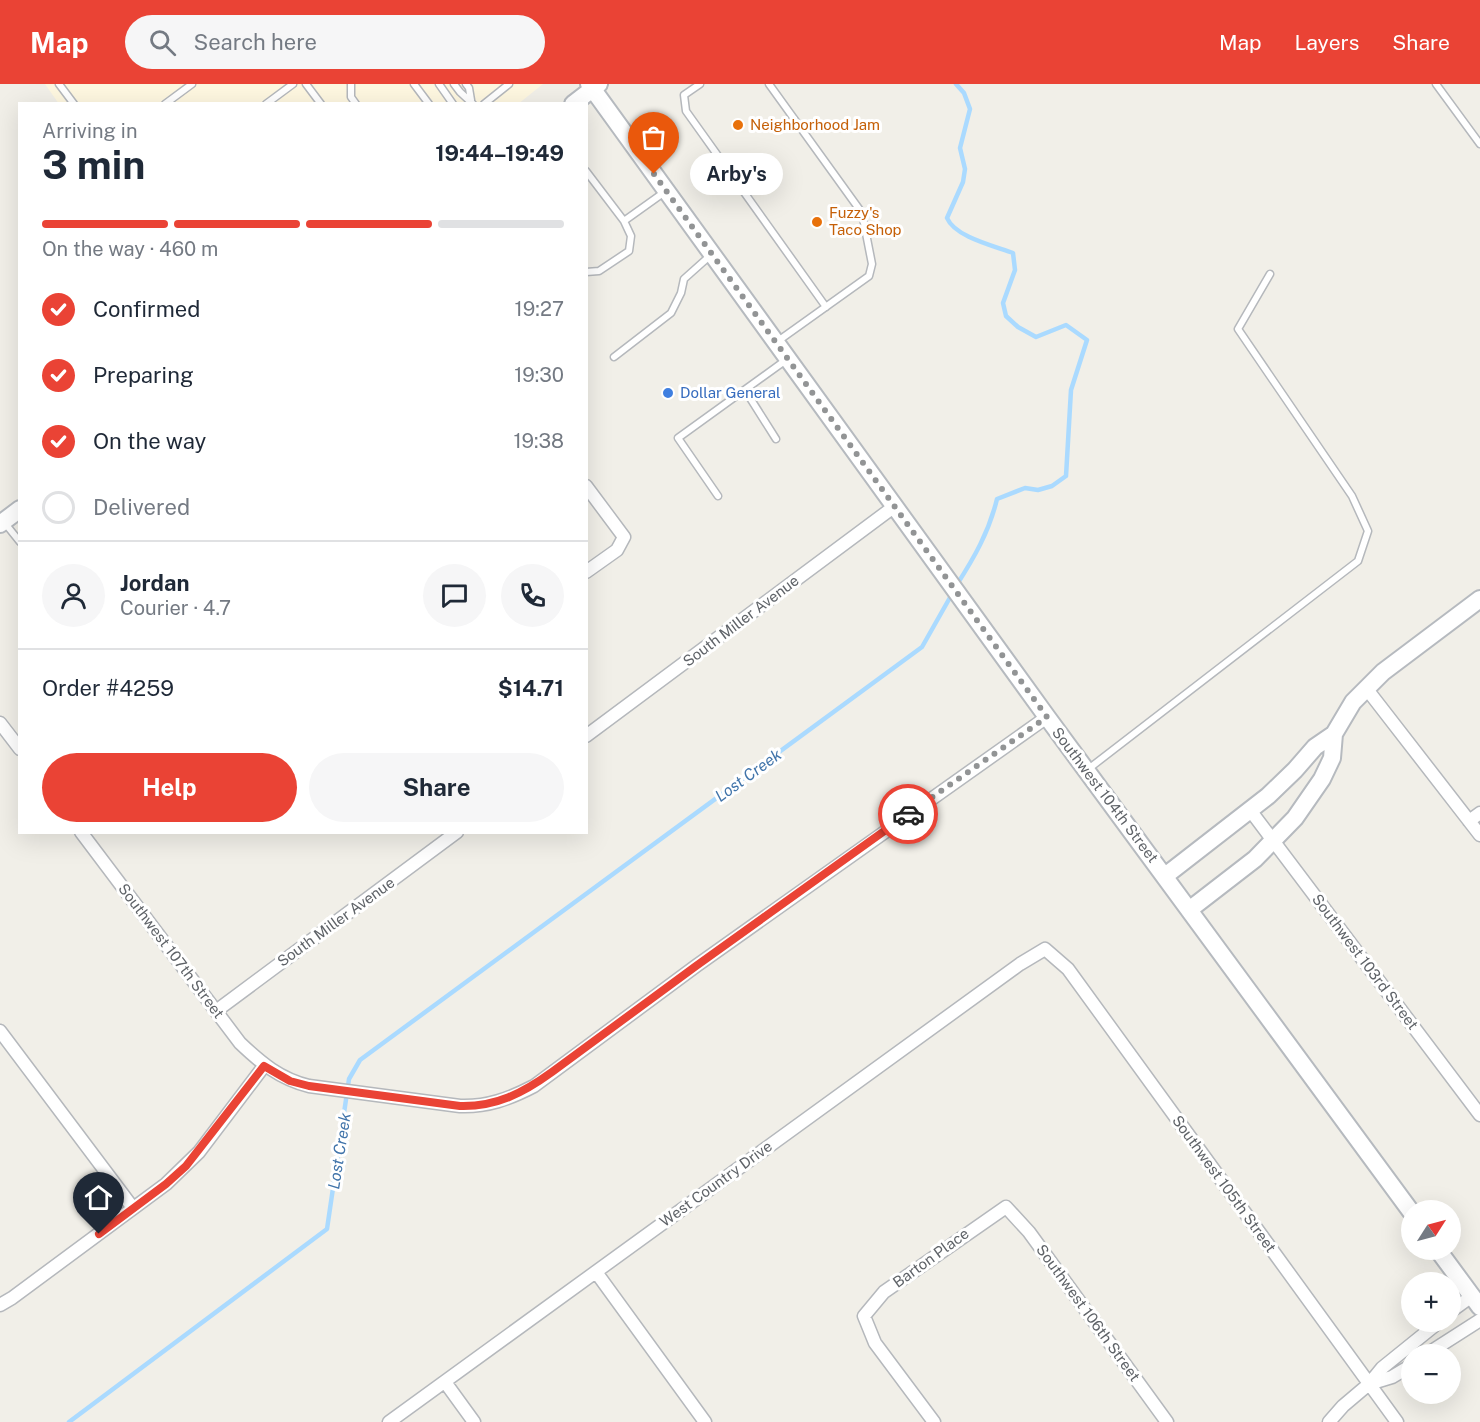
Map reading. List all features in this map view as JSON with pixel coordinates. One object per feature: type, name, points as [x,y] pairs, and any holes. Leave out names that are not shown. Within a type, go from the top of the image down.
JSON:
[{"type":"main road","points":[[575,102],[594,86]]},
{"type":"main road","name":"Southwest 104th Street","points":[[594,86],[1047,717],[1402,1200]]},
{"type":"main road","points":[[2,522],[18,510]]},
{"type":"main road","points":[[1165,876],[1250,810],[1295,770],[1315,747],[1334,734],[1353,702],[1383,672],[1480,599]]},
{"type":"main road","points":[[1189,909],[1256,859],[1295,818],[1322,779],[1332,758],[1334,734]]},
{"type":"main road","points":[[1445,1260],[1476,1301]]},
{"type":"street","points":[[588,489],[624,537],[617,550],[588,571]]},
{"type":"street","name":"South Miller Avenue","points":[[588,735],[895,506]]},
{"type":"street","points":[[1366,688],[1480,836]]},
{"type":"street","name":"Southwest 107th Street","points":[[83,834],[240,1043],[264,1066],[290,1081],[309,1086],[477,1106],[504,1100],[534,1086],[696,966],[1047,717]]},
{"type":"street","points":[[0,723],[18,746]]},
{"type":"street","name":"Southwest 103rd Street","points":[[1250,810],[1480,1115]]},
{"type":"street","points":[[1469,821],[1480,813]]},
{"type":"street","name":"South Miller Avenue","points":[[216,1011],[454,834]]},
{"type":"street","name":"West Country Drive","points":[[389,1422],[1020,964],[1045,950]]},
{"type":"street","name":"Southwest 105th Street","points":[[1045,950],[1068,969],[1397,1422]]},
{"type":"street","points":[[0,1031],[133,1208]]},
{"type":"street","points":[[0,1305],[166,1184],[186,1166],[264,1066]]},
{"type":"street","name":"Barton Place","points":[[934,1422],[875,1343],[864,1316],[884,1292],[1006,1207]]},
{"type":"street","name":"Southwest 106th Street","points":[[1006,1207],[1029,1233],[1167,1422]]},
{"type":"street","points":[[596,1272],[705,1422]]},
{"type":"street","points":[[1461,1307],[1476,1301]]},
{"type":"street","points":[[1443,1344],[1480,1320]]},
{"type":"street","points":[[1329,1422],[1343,1406],[1369,1384],[1382,1368],[1427,1332]]},
{"type":"street","points":[[1369,1384],[1401,1372]]},
{"type":"street","points":[[445,1382],[474,1422]]},
{"type":"lane","points":[[59,84],[72,102]]},
{"type":"lane","points":[[168,102],[192,84]]},
{"type":"lane","points":[[269,102],[293,84]]},
{"type":"lane","points":[[316,84],[308,86],[320,102]]},
{"type":"lane","points":[[351,84],[351,97],[355,102]]},
{"type":"lane","points":[[414,84],[428,102]]},
{"type":"lane","points":[[439,84],[452,102]]},
{"type":"lane","points":[[454,84],[472,102]]},
{"type":"lane","points":[[466,84],[472,102]]},
{"type":"lane","points":[[486,102],[501,86],[509,84]]},
{"type":"lane","points":[[700,84],[684,95],[686,111],[826,307]]},
{"type":"lane","points":[[769,84],[862,213],[872,264],[869,276],[777,342]]},
{"type":"lane","points":[[1436,84],[1480,144]]},
{"type":"lane","points":[[588,174],[624,221],[631,236],[629,251],[599,271],[588,272]]},
{"type":"lane","points":[[624,221],[667,190]]},
{"type":"lane","points":[[614,357],[671,313],[681,293],[684,279],[713,254]]},
{"type":"lane","points":[[1087,770],[1358,561],[1368,531],[1352,496],[1238,329],[1270,274]]},
{"type":"lane","points":[[718,496],[678,438],[789,358]]},
{"type":"lane","points":[[745,390],[776,439]]},
{"type":"lane","points":[[2,522],[18,540]]},
{"type":"shaded area","points":[[45,84],[543,84],[520,102],[58,102]]},
{"type":"waterway","name":"Lost Creek","points":[[956,84],[964,93],[970,109],[960,148],[965,169],[963,182],[947,218],[951,225],[966,236],[1013,253],[1015,270],[1003,303],[1006,316],[1018,327],[1036,337],[1066,325],[1087,340],[1071,390],[1066,476],[1052,486],[1038,490],[1025,488],[997,499],[990,523],[956,586]]},
{"type":"waterway","name":"Lost Creek","points":[[69,1422],[327,1229],[349,1079],[360,1060],[922,647],[952,594]]},
{"type":"way so far","points":[[654,174],[1047,717],[908,814]]},
{"type":"place","name":"Neighborhood Jam","points":[[738,125]]},
{"type":"place","name":"Arby's","points":[[654,174]]},
{"type":"place","name":"Fuzzy's Taco Shop","points":[[817,222]]},
{"type":"place","name":"Dollar General","points":[[668,393]]},
{"type":"route","points":[[99,1234],[166,1184],[186,1166],[264,1066],[290,1081],[309,1086],[460,1106],[477,1106],[504,1100],[534,1086],[908,814]]}]
